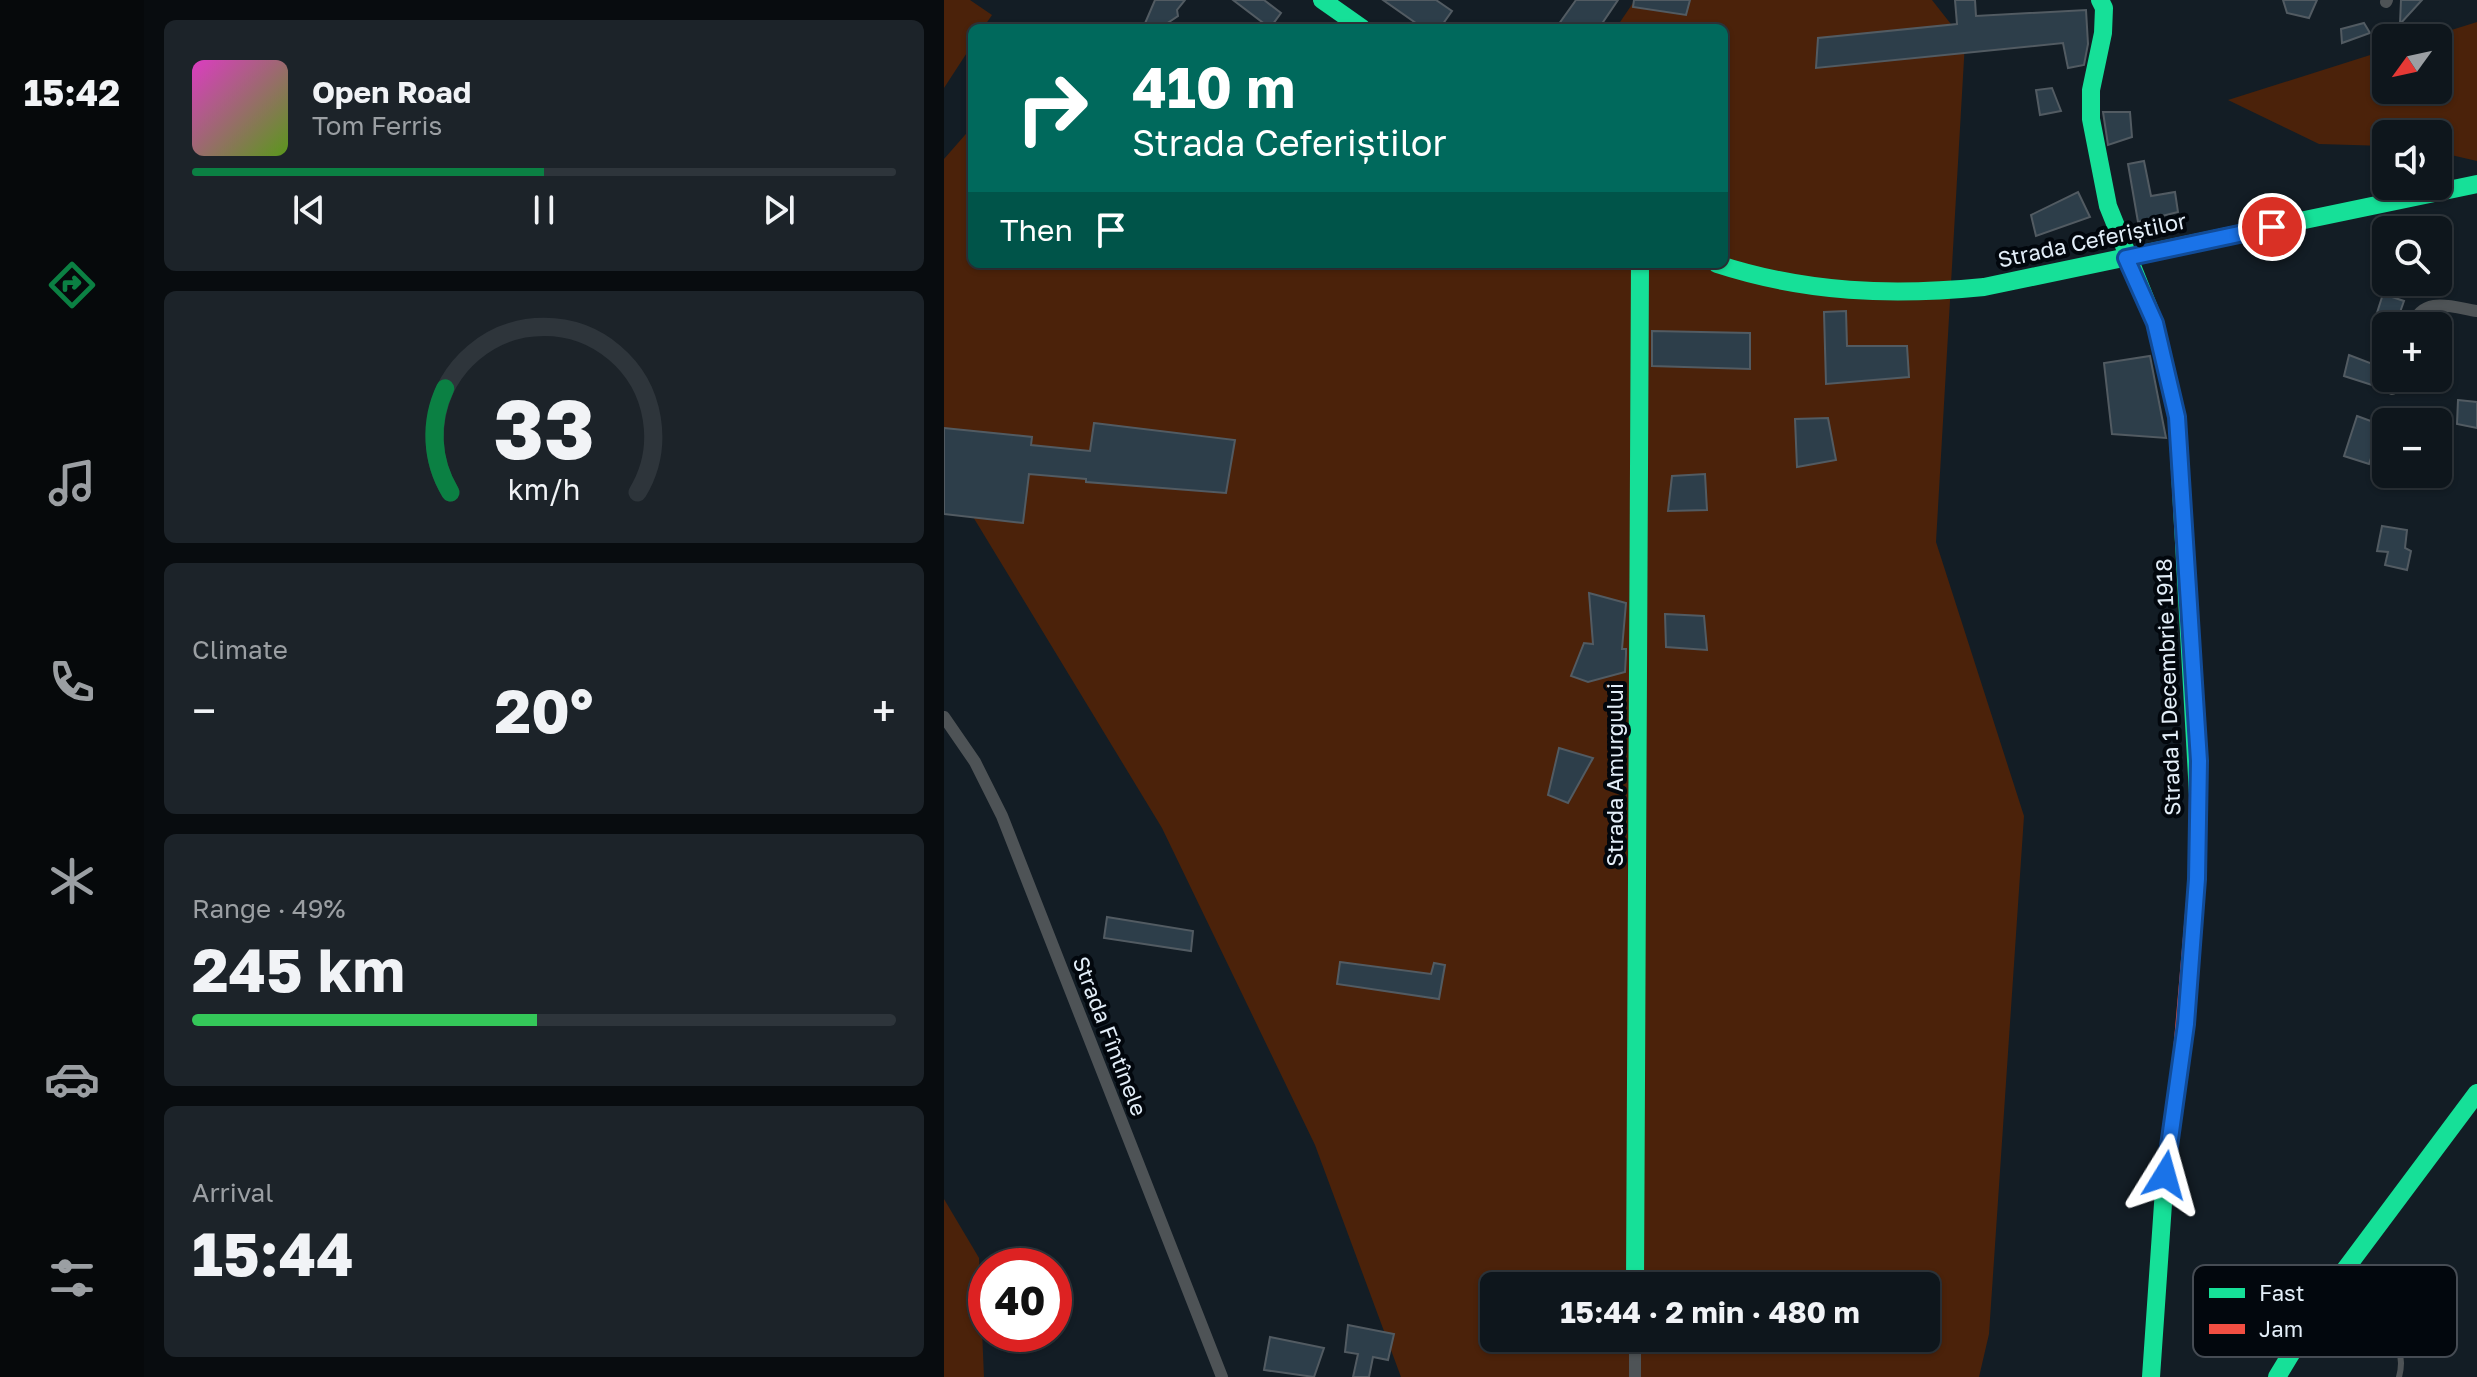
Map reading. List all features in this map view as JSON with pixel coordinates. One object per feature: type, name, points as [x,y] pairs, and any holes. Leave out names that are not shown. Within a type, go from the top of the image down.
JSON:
[{"type":"street","points":[[1322,0],[1356,24]]},
{"type":"street","name":"Strada 1 Decembrie 1918","points":[[2102,4],[2103,33],[2091,90],[2091,119],[2108,206],[2126,258],[2155,323],[2177,417],[2199,761],[2197,879],[2187,1009],[2165,1175],[2151,1377]]},
{"type":"street","name":"Strada Ceferiștilor","points":[[1728,268],[1776,283],[1879,294],[1984,287],[2477,184]]},
{"type":"street","name":"Strada Amurgului","points":[[1635,1272],[1640,268]]},
{"type":"street","points":[[2419,312],[2428,305],[2477,311]]},
{"type":"street","name":"Strada Fîntînele","points":[[944,717],[975,762],[1002,816],[1222,1377]]},
{"type":"street","points":[[2348,1265],[2477,1093]]},
{"type":"street","points":[[1635,1352],[1635,1377]]},
{"type":"street","points":[[2277,1377],[2289,1357]]},
{"type":"lane","points":[[2399,1377],[2402,1367],[2400,1357]]},
{"type":"shaded area","points":[[944,0],[970,0],[992,15],[986,24],[968,24],[968,51],[944,88]]},
{"type":"shaded area","points":[[1635,0],[1932,0],[1965,42],[1936,542],[2024,816],[1989,1334],[1979,1377],[1401,1377],[1315,1145],[1162,828],[944,469],[944,159],[968,132],[968,268],[1728,268],[1728,24],[1619,24]]},
{"type":"shaded area","points":[[2477,22],[2477,161],[2452,155],[2452,120],[2372,120],[2372,146],[2319,144],[2228,100],[2372,54],[2372,104],[2452,104],[2452,30]]},
{"type":"shaded area","points":[[944,1199],[973,1248],[968,1248],[968,1352],[983,1352],[984,1377],[944,1377]]},
{"type":"building","points":[[1155,0],[1185,0],[1177,10],[1178,16],[1166,24],[1145,24]]},
{"type":"building","points":[[1233,0],[1264,0],[1281,13],[1273,24],[1265,24]]},
{"type":"building","points":[[1383,0],[1436,0],[1452,11],[1443,24],[1417,24]]},
{"type":"building","points":[[1576,0],[1618,0],[1602,24],[1559,24]]},
{"type":"building","points":[[1634,0],[1690,0],[1686,15],[1633,7]]},
{"type":"building","points":[[1955,0],[1975,0],[1976,16],[2086,10],[2088,44],[2084,65],[2068,68],[2063,43],[1816,68],[1818,38],[1957,24]]},
{"type":"building","points":[[2283,0],[2317,0],[2309,18],[2287,13]]},
{"type":"building","points":[[2401,0],[2422,0],[2400,24]]},
{"type":"building","points":[[2364,23],[2370,33],[2342,43],[2341,29]]},
{"type":"building","points":[[2052,88],[2061,111],[2040,115],[2036,90]]},
{"type":"building","points":[[2103,112],[2130,112],[2132,137],[2108,145]]},
{"type":"building","points":[[2144,161],[2151,196],[2175,192],[2178,212],[2138,222],[2128,164]]},
{"type":"building","points":[[2078,192],[2090,217],[2036,236],[2031,215]]},
{"type":"building","points":[[2382,296],[2404,301],[2400,312],[2377,312]]},
{"type":"building","points":[[1846,311],[1847,346],[1907,346],[1909,377],[1826,384],[1824,312]]},
{"type":"building","points":[[1652,331],[1750,333],[1750,369],[1652,366]]},
{"type":"building","points":[[2349,355],[2372,364],[2372,385],[2344,376]]},
{"type":"building","points":[[2150,356],[2166,438],[2112,434],[2104,363]]},
{"type":"building","points":[[2458,400],[2477,402],[2477,428],[2457,424]]},
{"type":"building","points":[[2357,416],[2372,421],[2369,464],[2344,456]]},
{"type":"building","points":[[1828,418],[1836,460],[1797,467],[1795,419]]},
{"type":"building","points":[[1094,423],[1235,440],[1226,493],[1086,482],[1086,479],[1029,474],[1023,523],[944,514],[944,428],[1032,437],[1031,445],[1090,451]]},
{"type":"building","points":[[1705,474],[1707,510],[1668,511],[1672,476]]},
{"type":"building","points":[[2382,526],[2407,530],[2405,548],[2411,551],[2407,570],[2385,565],[2388,552],[2377,551]]},
{"type":"building","points":[[1589,593],[1626,603],[1622,649],[1626,649],[1626,654],[1625,672],[1588,682],[1571,676],[1584,643],[1593,644]]},
{"type":"building","points":[[1665,614],[1704,616],[1707,650],[1666,647]]},
{"type":"building","points":[[1559,748],[1593,758],[1568,803],[1548,795]]},
{"type":"building","points":[[1107,917],[1193,931],[1191,951],[1104,938]]},
{"type":"building","points":[[1340,962],[1431,974],[1434,963],[1445,965],[1439,999],[1337,984]]},
{"type":"building","points":[[1348,1325],[1394,1334],[1388,1360],[1373,1357],[1369,1377],[1353,1377],[1358,1354],[1345,1352]]},
{"type":"building","points":[[1270,1337],[1324,1348],[1314,1377],[1264,1370]]},
{"type":"traffic: fast","points":[[1322,0],[1356,24]]},
{"type":"traffic: fast","points":[[2100,0],[2104,8],[2103,33],[2091,90],[2091,119],[2108,206],[2155,323],[2177,417],[2198,795]]},
{"type":"traffic: fast","points":[[1728,267],[1783,281],[1849,290],[1916,291],[1984,287],[2477,184]]},
{"type":"traffic: fast","points":[[1635,1272],[1640,268]]},
{"type":"traffic: fast","points":[[2151,1377],[2165,1175],[2182,1052]]},
{"type":"traffic: fast","points":[[2348,1265],[2477,1093]]},
{"type":"traffic: fast","points":[[2277,1377],[2289,1357]]},
{"type":"traffic: jam","points":[[2182,1052],[2197,879],[2198,795]]},
{"type":"route","points":[[2165,1175],[2186,1024],[2197,879],[2199,761],[2177,417],[2155,323],[2126,258],[2272,227]]}]
